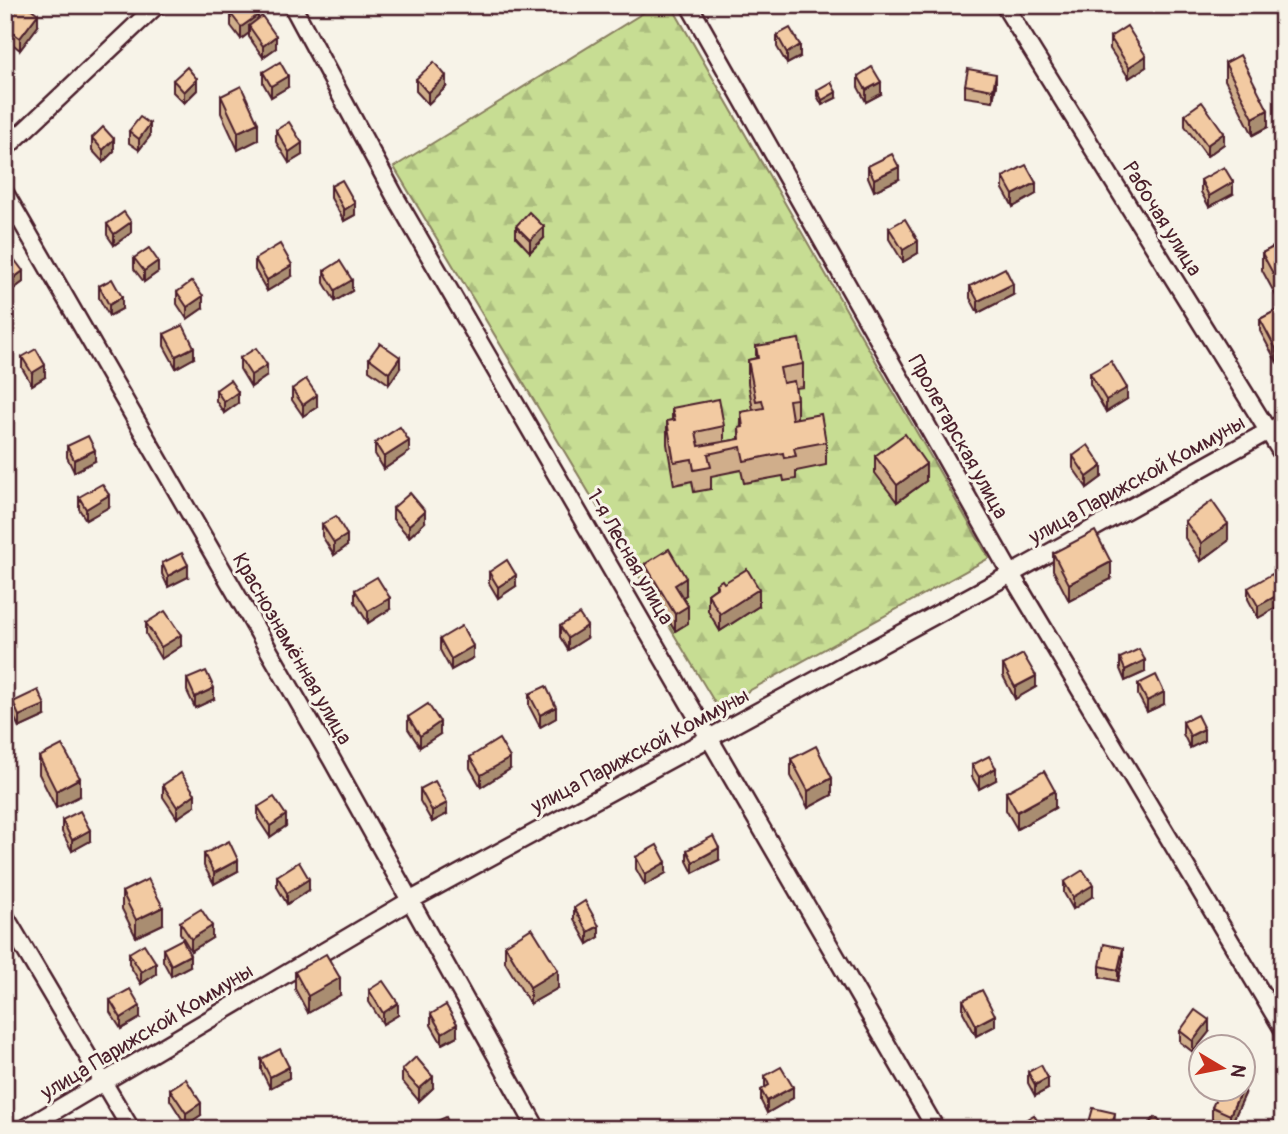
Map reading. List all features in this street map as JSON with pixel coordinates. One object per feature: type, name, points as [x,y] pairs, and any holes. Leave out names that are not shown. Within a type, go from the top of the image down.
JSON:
[{"type":"street","points":[[5,149],[157,5]]},
{"type":"street","name":"1-я Лесная улица","points":[[292,5],[397,200],[936,1129]]},
{"type":"street","name":"Пролетарская улица","points":[[689,5],[1011,574],[1283,1029]]},
{"type":"street","name":"Рабочая улица","points":[[1004,5],[1276,427],[1283,455]]},
{"type":"street","name":"Краснознамённая улица","points":[[5,193],[411,900],[537,1129]]},
{"type":"street","name":"улица Парижской Коммуны","points":[[24,1129],[411,900],[1276,427]]},
{"type":"street","points":[[5,916],[131,1129]]},
{"type":"green space","points":[[656,5],[671,5],[989,558],[718,708],[394,167]]},
{"type":"building","points":[[20,5],[26,5],[38,14],[20,38],[5,27],[5,24]]},
{"type":"building","points":[[243,5],[251,5],[258,15],[241,27],[231,14]]},
{"type":"building","points":[[262,16],[276,36],[263,46],[249,26]]},
{"type":"building","points":[[1127,26],[1146,56],[1129,67],[1110,37]]},
{"type":"building","points":[[790,28],[800,45],[787,53],[777,35]]},
{"type":"building","points":[[1240,55],[1268,110],[1253,118],[1225,63]]},
{"type":"building","points":[[280,62],[288,76],[271,86],[263,72]]},
{"type":"building","points":[[434,62],[446,76],[428,93],[416,79]]},
{"type":"building","points":[[187,67],[197,79],[184,92],[173,80]]},
{"type":"building","points":[[872,67],[881,82],[866,90],[858,76]]},
{"type":"building","points":[[968,69],[996,74],[993,90],[965,85]]},
{"type":"building","points":[[831,82],[836,92],[822,100],[817,90]]},
{"type":"building","points":[[241,86],[258,123],[238,132],[221,96]]},
{"type":"building","points":[[1202,102],[1224,133],[1207,145],[1185,114]]},
{"type":"building","points":[[140,117],[150,124],[139,139],[129,131]]},
{"type":"building","points":[[289,122],[302,143],[289,152],[276,130]]},
{"type":"building","points":[[103,127],[114,139],[103,150],[92,138]]},
{"type":"building","points":[[892,154],[899,167],[874,179],[868,166]]},
{"type":"building","points":[[1026,165],[1036,183],[1013,195],[1003,177]]},
{"type":"building","points":[[1224,167],[1233,182],[1209,196],[1201,180]]},
{"type":"building","points":[[342,180],[355,203],[344,210],[331,186]]},
{"type":"building","points":[[124,212],[131,222],[114,234],[107,224]]},
{"type":"building","points":[[529,212],[544,227],[530,240],[516,226]]},
{"type":"building","points":[[905,219],[918,241],[903,250],[889,228]]},
{"type":"building","points":[[1283,242],[1283,292],[1262,253]]},
{"type":"building","points":[[280,244],[292,265],[267,280],[255,259]]},
{"type":"building","points":[[149,248],[158,261],[144,271],[134,258]]},
{"type":"building","points":[[8,251],[23,271],[11,280],[5,272],[5,253]]},
{"type":"building","points":[[340,261],[352,280],[335,290],[324,271]]},
{"type":"building","points":[[1005,268],[1013,284],[978,301],[970,286]]},
{"type":"building","points":[[112,279],[122,297],[109,305],[99,286]]},
{"type":"building","points":[[192,281],[203,296],[187,307],[177,292]]},
{"type":"building","points":[[1277,310],[1283,321],[1283,345],[1276,349],[1260,319]]},
{"type":"building","points":[[183,325],[194,347],[176,356],[164,334]]},
{"type":"building","points":[[799,339],[803,364],[780,368],[783,383],[794,381],[797,399],[789,400],[792,419],[821,414],[826,442],[794,448],[796,456],[784,458],[783,453],[744,461],[741,447],[708,454],[711,467],[694,470],[692,459],[674,462],[667,421],[675,420],[672,408],[719,399],[724,426],[696,432],[699,446],[740,439],[739,428],[743,427],[741,412],[764,408],[762,400],[756,401],[748,360],[758,358],[756,346]]},
{"type":"building","points":[[380,343],[400,357],[389,373],[369,358]]},
{"type":"building","points":[[256,348],[267,365],[251,375],[240,358]]},
{"type":"building","points":[[36,349],[45,365],[32,373],[22,357]]},
{"type":"building","points":[[1111,361],[1127,388],[1106,400],[1090,373]]},
{"type":"building","points":[[306,379],[317,395],[303,405],[292,389]]},
{"type":"building","points":[[230,380],[238,392],[224,402],[216,390]]},
{"type":"building","points":[[400,427],[409,441],[384,457],[375,443]]},
{"type":"building","points":[[905,434],[926,464],[897,485],[875,456]]},
{"type":"building","points":[[88,436],[95,450],[74,460],[67,446]]},
{"type":"building","points":[[1088,445],[1102,466],[1087,477],[1073,456]]},
{"type":"building","points":[[102,484],[109,495],[86,509],[79,497]]},
{"type":"building","points":[[410,493],[425,511],[409,525],[393,508]]},
{"type":"building","points":[[1212,501],[1228,524],[1201,543],[1185,521]]},
{"type":"building","points":[[336,516],[347,535],[334,543],[322,524]]},
{"type":"building","points":[[1095,531],[1111,562],[1069,584],[1053,553]]},
{"type":"building","points":[[669,549],[686,578],[675,585],[688,606],[675,614],[645,564]]},
{"type":"building","points":[[182,553],[188,565],[168,576],[162,563]]},
{"type":"building","points":[[507,560],[516,575],[498,587],[489,572]]},
{"type":"building","points":[[747,569],[759,589],[720,614],[708,594],[718,587],[716,584],[722,580],[724,583]]},
{"type":"building","points":[[1272,574],[1283,592],[1258,606],[1248,588]]},
{"type":"building","points":[[377,577],[390,598],[368,611],[355,590]]},
{"type":"building","points":[[165,611],[181,635],[161,647],[146,623]]},
{"type":"building","points":[[579,614],[587,626],[568,638],[560,626]]},
{"type":"building","points":[[462,626],[473,646],[451,659],[440,639]]},
{"type":"building","points":[[1139,649],[1145,660],[1125,670],[1120,658]]},
{"type":"building","points":[[1023,654],[1036,676],[1015,687],[1003,665]]},
{"type":"building","points":[[206,671],[214,688],[195,697],[187,679]]},
{"type":"building","points":[[1156,675],[1164,692],[1147,701],[1138,684]]},
{"type":"building","points":[[546,686],[556,707],[540,715],[529,694]]},
{"type":"building","points":[[38,690],[45,705],[19,716],[13,702]]},
{"type":"building","points":[[428,704],[440,722],[420,736],[408,717]]},
{"type":"building","points":[[1197,715],[1204,729],[1190,736],[1183,722]]},
{"type":"building","points":[[499,739],[510,758],[481,775],[470,757]]},
{"type":"building","points":[[62,745],[80,778],[56,791],[39,757]]},
{"type":"building","points":[[816,746],[832,778],[808,791],[791,759]]},
{"type":"building","points":[[989,756],[996,768],[979,777],[972,765]]},
{"type":"building","points":[[1044,771],[1055,791],[1017,812],[1006,792]]},
{"type":"building","points":[[181,773],[195,794],[177,807],[163,785]]},
{"type":"building","points":[[435,781],[447,803],[432,811],[420,789]]},
{"type":"building","points":[[274,797],[286,815],[270,826],[258,807]]},
{"type":"building","points":[[80,811],[90,830],[72,840],[62,820]]},
{"type":"building","points":[[713,836],[719,848],[693,862],[687,850]]},
{"type":"building","points":[[229,841],[238,860],[214,873],[204,854]]},
{"type":"building","points":[[657,845],[666,862],[645,874],[636,857]]},
{"type":"building","points":[[299,862],[309,879],[287,893],[277,876]]},
{"type":"building","points":[[1083,870],[1093,885],[1073,897],[1064,882]]},
{"type":"building","points":[[148,879],[163,907],[136,920],[122,892]]},
{"type":"building","points":[[585,901],[599,926],[588,932],[574,908]]},
{"type":"building","points":[[201,909],[212,926],[191,939],[180,922]]},
{"type":"building","points":[[532,928],[558,970],[530,987],[505,945]]},
{"type":"building","points":[[182,939],[190,955],[171,965],[163,949]]},
{"type":"building","points":[[144,944],[156,963],[141,972],[129,953]]},
{"type":"building","points":[[1104,944],[1123,948],[1118,970],[1100,966]]},
{"type":"building","points":[[326,954],[340,978],[308,996],[295,972]]},
{"type":"building","points":[[383,981],[398,1003],[383,1013],[369,990]]},
{"type":"building","points":[[130,989],[140,1006],[121,1018],[110,1000]]},
{"type":"building","points":[[982,990],[995,1015],[976,1025],[963,1000]]},
{"type":"building","points":[[446,1005],[457,1024],[442,1033],[431,1014]]},
{"type":"building","points":[[1195,1010],[1209,1020],[1200,1032],[1186,1032],[1186,1036],[1180,1031]]},
{"type":"building","points":[[280,1049],[289,1067],[270,1077],[261,1059]]},
{"type":"building","points":[[416,1057],[433,1077],[419,1089],[402,1070]]},
{"type":"building","points":[[1041,1065],[1048,1078],[1035,1085],[1028,1072]]},
{"type":"building","points":[[781,1067],[793,1087],[767,1101],[761,1090],[769,1085],[765,1076]]},
{"type":"building","points":[[186,1079],[201,1103],[186,1113],[170,1089]]},
{"type":"building","points":[[1214,1102],[1236,1102],[1230,1115],[1212,1107]]},
{"type":"building","points":[[1093,1108],[1115,1113],[1111,1129],[1088,1126]]},
{"type":"building","points":[[1034,1115],[1042,1129],[1019,1129],[1017,1125]]},
{"type":"building","points":[[446,1117],[451,1129],[419,1129]]},
{"type":"building","points":[[1155,1117],[1166,1127],[1164,1129],[1145,1128]]},
{"type":"building","points":[[1281,1117],[1283,1129],[1265,1129]]}]
